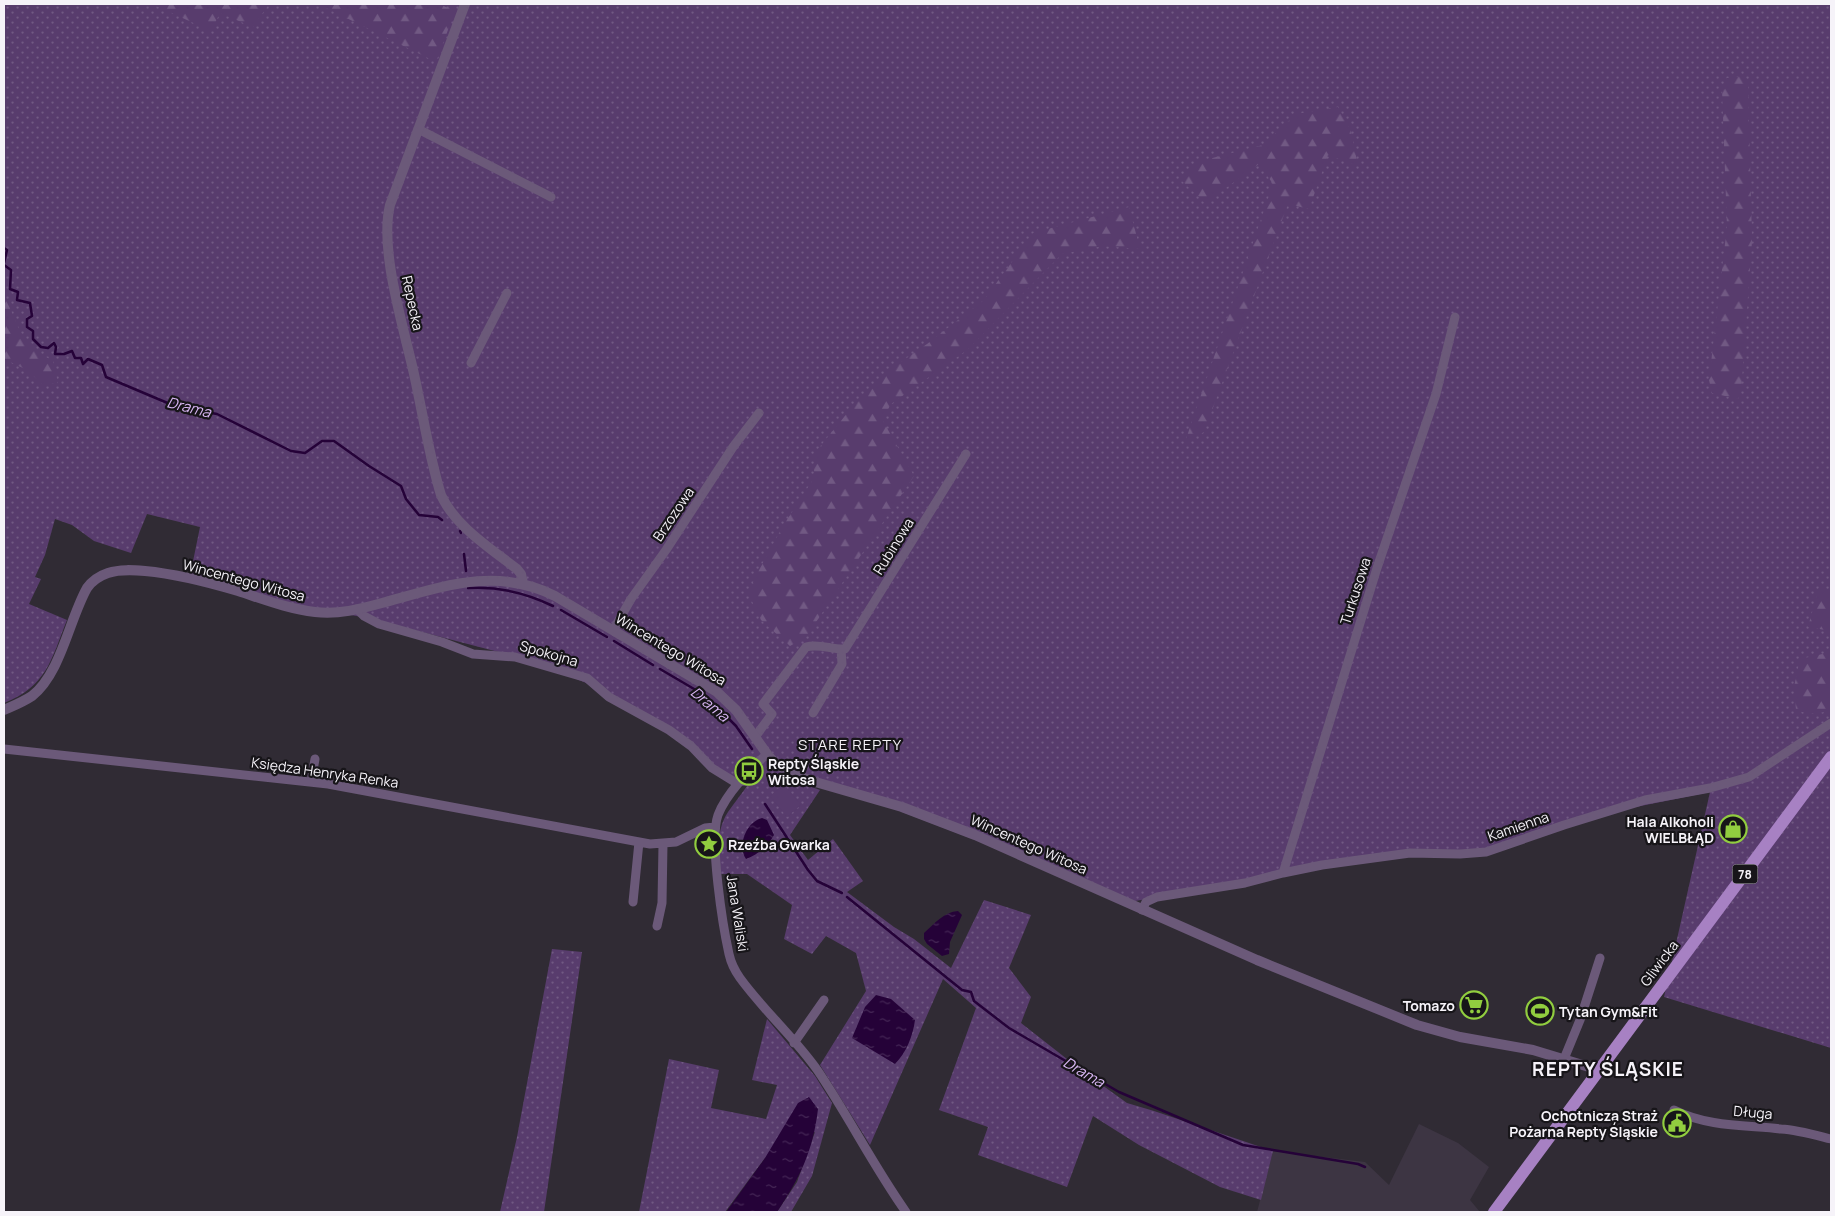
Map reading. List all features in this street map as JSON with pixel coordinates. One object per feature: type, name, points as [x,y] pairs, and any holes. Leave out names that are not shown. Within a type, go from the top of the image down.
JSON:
[{"type":"main road","name":"Gliwicka","points":[[1494,1212],[1831,757]]},
{"type":"street","name":"Repecka","points":[[465,4],[390,204],[387,240],[396,291],[441,495],[449,509],[474,535],[517,569],[521,574],[523,583]]},
{"type":"street","points":[[418,129],[551,197]]},
{"type":"street","points":[[471,363],[506,293]]},
{"type":"street","name":"Turkusowa","points":[[1282,873],[1377,568],[1436,394],[1455,317]]},
{"type":"street","name":"Brzozowa","points":[[616,632],[615,627],[631,599],[666,550],[733,448],[759,413]]},
{"type":"street","name":"Rubinowa","points":[[841,649],[845,649],[966,454]]},
{"type":"street","name":"Wincentego Witosa","points":[[4,710],[32,696],[48,678],[86,588],[107,573],[123,570],[158,572],[227,588],[296,610],[329,613],[357,609],[447,585],[504,580],[523,583],[539,587],[717,692],[736,710],[776,764],[793,774],[902,807],[953,826],[1256,960],[1417,1025],[1460,1037],[1533,1050],[1599,1070]]},
{"type":"street","name":"Spokojna","points":[[357,609],[364,616],[379,624],[442,642],[473,654],[515,657],[587,678],[609,698],[669,730],[691,746],[712,768],[738,784]]},
{"type":"street","points":[[755,737],[772,714],[763,704],[806,646],[812,645],[841,649],[842,664],[813,713]]},
{"type":"street","name":"Kamienna","points":[[1142,910],[1146,902],[1156,897],[1245,883],[1322,865],[1410,853],[1460,854],[1486,852],[1645,800],[1710,788],[1749,777],[1831,723]]},
{"type":"street","name":"Księdza Henryka Renka","points":[[4,749],[361,789],[639,842],[663,844],[676,842],[705,828],[716,827]]},
{"type":"street","name":"Jana Waliski","points":[[768,754],[738,784],[717,816],[716,862],[723,921],[734,967],[740,978],[817,1070],[906,1212]]},
{"type":"street","points":[[311,782],[315,759]]},
{"type":"street","points":[[633,902],[639,842]]},
{"type":"street","points":[[657,926],[662,903],[663,844]]},
{"type":"street","points":[[1564,1059],[1580,1020],[1600,958]]},
{"type":"street","points":[[794,1043],[824,1000]]},
{"type":"street","name":"Długa","points":[[1674,1110],[1688,1117],[1704,1121],[1784,1129],[1831,1139]]},
{"type":"shaded area","points":[[1419,1124],[1458,1143],[1489,1167],[1470,1200],[1480,1212],[1257,1212],[1273,1151],[1365,1162],[1389,1185]]},
{"type":"green space","points":[[4,4],[1831,4],[1831,1048],[1664,997],[1710,792],[1616,811],[1495,851],[1404,856],[1356,861],[1261,880],[1135,901],[811,777],[792,780],[820,790],[790,835],[808,860],[833,839],[863,881],[847,892],[894,927],[914,939],[951,968],[984,900],[1031,915],[1009,968],[1031,997],[1021,1023],[1127,1103],[1273,1151],[1261,1200],[1220,1187],[1139,1145],[1093,1116],[1067,1187],[978,1155],[988,1127],[939,1110],[976,1008],[943,979],[870,1145],[820,1065],[866,991],[856,953],[826,936],[812,954],[784,939],[792,905],[747,874],[721,874],[719,850],[721,826],[728,812],[747,786],[740,786],[658,724],[591,685],[533,661],[368,618],[305,607],[190,576],[200,527],[147,514],[131,553],[94,541],[72,525],[55,519],[45,555],[35,577],[41,579],[29,604],[67,620],[46,670],[39,680],[18,696],[4,703]]},
{"type":"green space","points":[[152,4],[269,4],[253,27],[220,13],[211,31]]},
{"type":"green space","points":[[318,4],[439,4],[455,11],[436,62]]},
{"type":"green space","points":[[1743,76],[1748,80],[1752,241],[1741,393],[1738,399],[1712,393],[1709,380],[1727,227],[1722,89],[1727,78]]},
{"type":"green space","points":[[1338,107],[1351,131],[1358,166],[1328,155],[1309,209],[1288,204],[1204,432],[1185,442],[1273,184],[1259,164],[1205,203],[1180,179],[1201,161],[1263,145],[1296,114]]},
{"type":"green space","points":[[1129,207],[1140,249],[1103,246],[1062,254],[967,350],[891,404],[882,419],[914,476],[806,637],[790,646],[761,620],[748,593],[783,526],[814,478],[814,454],[857,401],[885,373],[927,344],[984,300],[1033,233]]},
{"type":"green space","points":[[4,295],[30,348],[53,361],[58,383],[43,385],[27,370],[4,359]]},
{"type":"green space","points":[[1819,587],[1831,590],[1831,631],[1808,627]]},
{"type":"green space","points":[[1827,653],[1831,654],[1831,710],[1805,713],[1796,710],[1794,687],[1800,659]]},
{"type":"green space","points":[[784,785],[801,805],[787,817],[770,796]]},
{"type":"green space","points":[[552,949],[582,952],[544,1212],[500,1212],[517,1137]]},
{"type":"green space","points":[[767,1019],[815,1076],[832,1103],[812,1176],[791,1212],[777,1212],[797,1182],[815,1132],[765,1158],[725,1212],[639,1212],[669,1059],[719,1070],[711,1108],[766,1119],[777,1085],[752,1080]]},
{"type":"water","points":[[762,818],[767,820],[774,835],[762,850],[746,859],[742,848],[745,835],[751,824]]},
{"type":"water","points":[[958,911],[962,915],[950,942],[949,954],[942,956],[927,944],[924,939],[924,933],[944,916]]},
{"type":"water","points":[[876,995],[891,999],[915,1020],[908,1044],[895,1064],[852,1038],[865,1007]]},
{"type":"water","points":[[809,1097],[818,1109],[813,1138],[799,1176],[777,1212],[726,1212],[765,1158],[798,1103]]},
{"type":"waterway","name":"Drama","points":[[4,248],[7,250],[4,263]]},
{"type":"waterway","name":"Drama","points":[[4,265],[11,270],[10,289],[18,292],[17,300],[30,303],[32,316],[27,319],[27,327],[33,331],[33,339],[41,347],[48,348],[54,343],[56,347],[55,354],[64,354],[72,351],[75,358],[81,358],[83,364],[88,359],[102,365],[106,377],[177,407],[217,414],[291,451],[305,453],[322,441],[334,441],[401,486],[406,499],[419,515],[438,517],[442,520]]},
{"type":"waterway","name":"Drama","points":[[464,554],[466,571]]},
{"type":"waterway","name":"Drama","points":[[468,588],[512,591],[533,597],[553,606]]},
{"type":"waterway","name":"Drama","points":[[561,610],[607,637]]},
{"type":"waterway","name":"Drama","points":[[614,641],[653,665]]},
{"type":"waterway","name":"Drama","points":[[660,669],[706,696],[736,726],[752,749]]},
{"type":"waterway","name":"Drama","points":[[765,804],[817,881],[842,893]]},
{"type":"waterway","name":"Drama","points":[[847,897],[962,990],[971,992],[974,1001],[1009,1028],[1119,1092],[1243,1145],[1358,1164],[1365,1167]]},
{"type":"place","name":"Repty Śląskie Witosa","points":[[749,771]]},
{"type":"place","name":"Hala Alkoholi WIELBŁĄD","points":[[1733,829]]},
{"type":"place","name":"Rzeźba Gwarka","points":[[709,844]]},
{"type":"place","name":"Tomazo","points":[[1474,1005]]},
{"type":"place","name":"Tytan Gym&Fit","points":[[1540,1011]]},
{"type":"place","name":"Ochotnicza Straż Pożarna Repty Śląskie","points":[[1677,1123]]},
{"type":"district","name":"STARE REPTY","points":[[850,744]]},
{"type":"district","name":"REPTY ŚLĄSKIE","points":[[1608,1069]]}]
